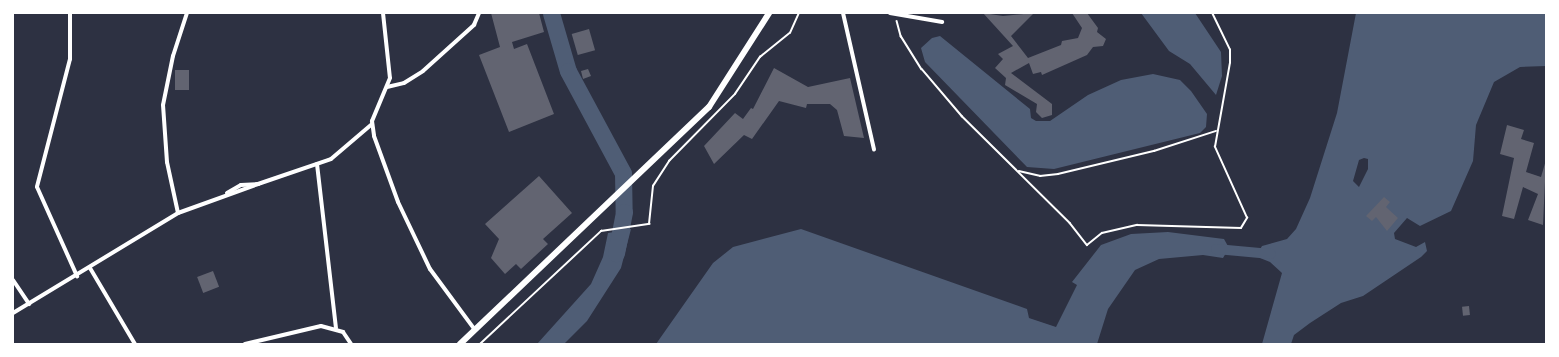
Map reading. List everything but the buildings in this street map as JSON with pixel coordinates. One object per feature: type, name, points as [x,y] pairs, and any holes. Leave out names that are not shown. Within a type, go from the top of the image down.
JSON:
[{"type":"street","points":[[70,13],[70,59],[37,187],[77,276]]},
{"type":"street","points":[[178,213],[167,162],[163,104],[172,56],[187,13]]},
{"type":"street","points":[[13,313],[77,276],[178,213],[226,194],[241,185],[258,184],[331,158],[372,124],[388,87],[391,70],[383,13]]},
{"type":"street","points":[[388,87],[423,71],[463,37],[474,25],[478,13]]},
{"type":"street","points":[[460,344],[709,107],[770,13]]},
{"type":"street","points":[[843,13],[874,150]]},
{"type":"street","points":[[890,13],[942,22]]},
{"type":"street","points":[[372,124],[398,202],[430,269],[475,330]]},
{"type":"street","points":[[317,164],[326,217],[336,328],[351,344]]},
{"type":"street","points":[[226,194],[250,190],[258,184]]},
{"type":"street","points":[[90,268],[135,344]]},
{"type":"street","points":[[13,280],[29,304]]},
{"type":"street","points":[[245,344],[321,326],[336,328]]},
{"type":"path","points":[[480,344],[601,231],[648,224],[653,186],[669,161],[735,94],[760,57],[790,33],[799,13]]},
{"type":"path","points":[[896,14],[901,36],[922,69],[1017,170],[1066,218],[1087,245],[1102,233],[1147,224],[1240,228],[1247,218],[1215,148],[1216,130],[1230,63],[1230,50],[1212,13]]},
{"type":"path","points":[[1017,170],[1040,176],[1058,174],[1154,151],[1216,130]]},
{"type":"water","points":[[1141,13],[1195,13],[1221,52],[1222,76],[1216,95],[1190,64],[1169,51]]},
{"type":"water","points":[[1356,13],[1546,13],[1546,66],[1520,67],[1494,82],[1476,125],[1473,161],[1451,211],[1420,226],[1407,218],[1394,233],[1395,239],[1416,247],[1425,242],[1427,251],[1421,257],[1363,296],[1341,303],[1310,323],[1294,335],[1291,344],[1262,344],[1282,273],[1270,262],[1260,258],[1259,251],[1262,246],[1287,239],[1296,229],[1310,198],[1337,113]],"holes":[[[1364,158],[1368,159],[1368,169],[1359,187],[1353,181],[1359,160]]]},
{"type":"water","points":[[940,36],[1030,109],[1031,118],[1036,121],[1050,121],[1088,95],[1121,80],[1153,74],[1180,80],[1191,91],[1207,114],[1206,127],[1200,133],[1054,169],[1027,167],[925,62],[921,48],[932,38]]},
{"type":"water","points":[[631,229],[621,268],[587,321],[564,344],[537,344],[591,284],[603,257],[608,233]]},
{"type":"water","points":[[801,229],[1027,309],[1029,318],[1056,327],[1077,285],[1072,282],[1101,245],[1131,234],[1168,232],[1224,239],[1229,248],[1223,258],[1203,255],[1159,259],[1135,270],[1108,309],[1097,344],[656,344],[713,263],[733,247]]},
{"type":"waterway","points":[[551,13],[568,71],[623,173],[624,212],[616,253]]},
{"type":"waterway","points":[[1216,249],[1271,254]]}]
